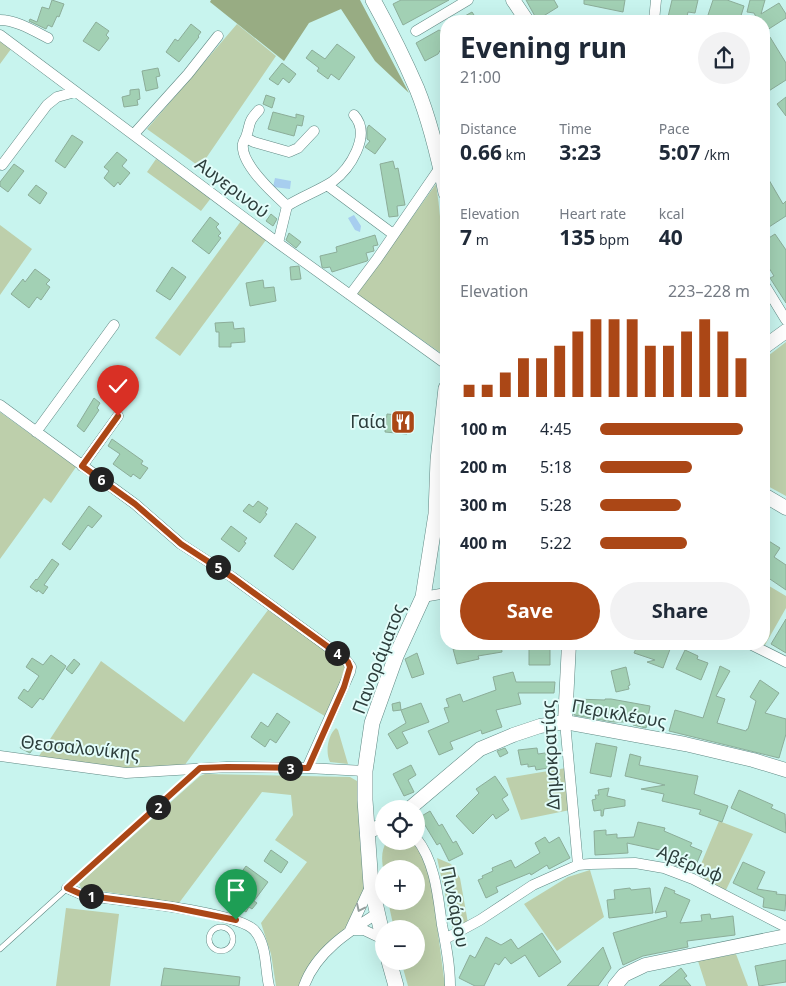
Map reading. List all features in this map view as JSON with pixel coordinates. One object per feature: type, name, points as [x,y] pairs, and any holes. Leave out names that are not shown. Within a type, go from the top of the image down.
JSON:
[{"type":"main road","points":[[373,0],[393,37],[418,91],[440,166]]},
{"type":"main road","name":"Πανοράματος","points":[[379,920],[371,885],[365,800],[365,771],[372,723],[396,656],[423,597],[436,514],[440,442]]},
{"type":"main road","points":[[392,970],[396,986]]},
{"type":"street","points":[[443,15],[468,0]]},
{"type":"street","points":[[513,0],[523,15]]},
{"type":"street","points":[[655,15],[656,0]]},
{"type":"street","points":[[416,31],[440,17]]},
{"type":"street","points":[[0,20],[6,20],[48,38]]},
{"type":"street","name":"Αυγερινού","points":[[0,35],[278,243],[440,360]]},
{"type":"street","points":[[134,134],[188,74],[218,36]]},
{"type":"street","points":[[2,165],[47,105],[57,97],[75,92]]},
{"type":"street","points":[[259,110],[250,121],[243,144],[246,160],[269,190],[287,206]]},
{"type":"street","points":[[278,243],[287,206],[326,185],[342,172],[359,143],[362,132],[360,122],[354,115]]},
{"type":"street","points":[[246,138],[289,152],[298,148],[314,131]]},
{"type":"street","points":[[350,295],[440,166]]},
{"type":"street","points":[[326,185],[394,234]]},
{"type":"street","points":[[770,294],[786,320]]},
{"type":"street","points":[[36,432],[114,325]]},
{"type":"street","points":[[770,343],[786,331]]},
{"type":"street","points":[[0,406],[135,504],[181,544],[232,577],[348,662],[350,672],[308,768]]},
{"type":"street","points":[[82,466],[118,416]]},
{"type":"street","points":[[770,499],[786,508]]},
{"type":"street","points":[[423,597],[440,594]]},
{"type":"street","name":"Δημοκρατίας","points":[[569,650],[565,722],[578,865]]},
{"type":"street","points":[[762,650],[786,662]]},
{"type":"street","name":"Περικλέους","points":[[420,800],[480,749],[540,726],[565,722],[685,744],[786,770]]},
{"type":"street","name":"Θεσσαλονίκης","points":[[0,756],[117,772],[227,767],[365,771]]},
{"type":"street","points":[[367,832],[375,829]]},
{"type":"street","name":"Πινδάρου","points":[[425,850],[430,864],[445,939],[450,986]]},
{"type":"street","name":"Αβέρωφ","points":[[445,939],[480,920],[533,885],[578,865],[635,863],[664,868],[693,879],[786,927]]},
{"type":"street","points":[[350,930],[371,885]]},
{"type":"street","points":[[67,888],[83,895],[172,907],[236,920],[254,929],[261,940],[269,986]]},
{"type":"street","points":[[304,986],[309,973],[316,964],[350,930],[378,913]]},
{"type":"street","points":[[350,930],[364,930],[375,936]]},
{"type":"street","points":[[615,986],[624,975],[645,965],[786,936]]},
{"type":"lane","points":[[0,949],[200,768]]},
{"type":"lane","points":[[229,930],[236,920]]},
{"type":"lane","points":[[221,928],[229,930],[233,937],[230,947],[220,952],[214,949],[209,940],[213,931],[221,928]]},
{"type":"green space","points":[[211,0],[360,0],[409,93],[375,61],[341,9],[309,23],[284,61],[210,2]]},
{"type":"green space","points":[[237,24],[276,56],[200,167],[147,129]]},
{"type":"green space","points":[[0,40],[11,49],[0,64]]},
{"type":"green space","points":[[156,159],[211,198],[201,211],[147,172]]},
{"type":"green space","points":[[436,184],[440,216],[440,353],[357,294]]},
{"type":"green space","points":[[241,221],[266,240],[180,356],[155,338]]},
{"type":"green space","points":[[0,225],[32,249],[0,295]]},
{"type":"green space","points":[[786,342],[786,496],[770,487],[770,354]]},
{"type":"green space","points":[[0,412],[76,467],[51,503],[44,498],[0,559]]},
{"type":"green space","points":[[770,587],[786,596],[786,608],[770,636]]},
{"type":"green space","points":[[268,610],[344,663],[348,669],[328,718],[253,673],[184,766],[121,768],[39,756],[101,661],[184,722]]},
{"type":"green space","points":[[336,728],[348,764],[330,762],[328,758],[329,739]]},
{"type":"green space","points":[[566,768],[570,810],[521,820],[506,778]]},
{"type":"green space","points":[[205,774],[350,777],[357,781],[360,841],[366,886],[347,929],[299,986],[276,986],[271,954],[261,923],[307,862],[275,840],[293,815],[291,795],[262,792],[179,903],[81,888],[79,884],[200,776]]},
{"type":"green space","points":[[719,821],[753,834],[726,890],[696,876]]},
{"type":"green space","points":[[383,850],[420,850],[424,860],[382,860]]},
{"type":"green space","points":[[437,858],[451,864],[460,878],[468,923],[453,930]]},
{"type":"green space","points":[[425,864],[431,880],[445,986],[408,986],[404,970],[425,970],[425,920],[392,920],[390,910],[425,910]]},
{"type":"green space","points":[[590,870],[604,917],[557,951],[524,904],[568,877]]},
{"type":"green space","points":[[66,908],[119,914],[110,986],[56,986]]},
{"type":"green space","points":[[736,954],[748,986],[706,986],[698,961]]},
{"type":"water","points":[[275,178],[291,181],[290,189],[273,187]]},
{"type":"water","points":[[354,215],[361,226],[360,232],[355,230],[348,218]]},
{"type":"building","points":[[52,0],[64,4],[59,17],[57,16],[52,27],[48,25],[46,29],[29,21],[30,19],[37,22],[42,7],[49,9]]},
{"type":"building","points":[[401,0],[449,0],[403,25],[393,4]]},
{"type":"building","points":[[526,0],[554,0],[558,7],[545,15],[534,15]]},
{"type":"building","points":[[584,0],[625,0],[623,12],[584,4]]},
{"type":"building","points":[[672,0],[698,0],[695,13],[688,12],[687,15],[668,15]]},
{"type":"building","points":[[713,0],[727,0],[744,6],[741,15],[708,15]]},
{"type":"building","points":[[750,0],[765,0],[761,14],[779,3],[786,14],[786,18],[770,28],[770,15],[755,15],[754,13],[747,12]]},
{"type":"building","points":[[96,22],[109,31],[106,35],[109,38],[99,51],[83,41]]},
{"type":"building","points":[[191,24],[201,32],[179,62],[166,52],[175,39],[178,41]]},
{"type":"building","points":[[440,30],[440,51],[438,54],[425,61],[416,43]]},
{"type":"building","points":[[770,37],[786,63],[786,80],[770,90]]},
{"type":"building","points":[[337,44],[355,57],[339,80],[331,74],[328,79],[317,71],[319,68],[306,58],[312,50],[325,59]]},
{"type":"building","points":[[282,63],[296,74],[289,83],[283,78],[278,85],[269,79]]},
{"type":"building","points":[[158,68],[160,76],[156,77],[158,88],[146,91],[142,71]]},
{"type":"building","points":[[139,89],[140,99],[137,100],[138,105],[124,107],[122,97],[130,95],[130,90]]},
{"type":"building","points":[[266,95],[275,98],[272,108],[263,104]]},
{"type":"building","points":[[786,97],[786,116],[777,104]]},
{"type":"building","points":[[273,112],[296,118],[296,114],[304,116],[302,126],[297,125],[294,136],[268,129]]},
{"type":"building","points":[[369,125],[386,139],[375,154],[365,147],[370,141],[367,139],[367,128]]},
{"type":"building","points":[[72,135],[83,142],[65,168],[55,161]]},
{"type":"building","points":[[117,152],[127,160],[122,166],[130,173],[120,185],[118,182],[114,187],[104,178],[109,171],[104,167]]},
{"type":"building","points":[[393,161],[395,169],[398,168],[405,205],[397,206],[398,216],[389,217],[380,164]]},
{"type":"building","points":[[14,164],[24,171],[8,192],[0,186],[0,182]]},
{"type":"building","points":[[770,182],[783,204],[786,201],[786,216],[770,226]]},
{"type":"building","points":[[36,185],[47,193],[40,204],[28,195]]},
{"type":"building","points":[[271,214],[277,219],[273,226],[266,221]]},
{"type":"building","points":[[210,217],[219,224],[216,227],[221,233],[218,236],[221,238],[209,254],[192,241]]},
{"type":"building","points":[[289,233],[301,242],[296,248],[286,240]]},
{"type":"building","points":[[775,234],[786,250],[786,303],[770,278],[774,276],[770,270],[770,237]]},
{"type":"building","points":[[375,235],[378,245],[373,246],[374,251],[366,253],[367,261],[332,272],[330,267],[322,267],[320,256],[337,252],[336,247]]},
{"type":"building","points":[[299,266],[301,279],[291,280],[290,267]]},
{"type":"building","points":[[172,267],[186,277],[170,300],[156,291]]},
{"type":"building","points":[[35,269],[50,280],[46,284],[50,287],[41,300],[37,297],[29,308],[11,294],[23,279],[25,282]]},
{"type":"building","points":[[263,280],[264,288],[274,287],[276,301],[250,306],[246,283]]},
{"type":"building","points":[[233,322],[234,329],[244,328],[245,342],[231,343],[231,347],[219,347],[219,332],[216,332],[215,323]]},
{"type":"building","points":[[117,367],[124,372],[114,385],[107,380]]},
{"type":"building","points":[[94,398],[100,403],[97,408],[99,410],[84,432],[77,426]]},
{"type":"building","points":[[387,414],[409,416],[407,434],[385,432]]},
{"type":"building","points":[[112,439],[143,461],[141,464],[148,468],[140,479],[133,474],[131,477],[113,464],[120,454],[108,446]]},
{"type":"building","points":[[258,501],[268,508],[265,513],[267,514],[260,523],[243,511],[249,504],[253,507]]},
{"type":"building","points":[[89,506],[102,516],[92,528],[88,525],[70,550],[62,544]]},
{"type":"building","points":[[296,523],[316,537],[293,570],[274,556]]},
{"type":"building","points":[[231,526],[247,538],[244,542],[246,543],[239,552],[221,539]]},
{"type":"building","points":[[770,542],[780,548],[774,557],[786,565],[786,590],[770,579]]},
{"type":"building","points":[[52,559],[59,564],[44,585],[48,587],[43,594],[38,590],[37,592],[30,587]]},
{"type":"building","points":[[786,619],[786,653],[771,644]]},
{"type":"building","points":[[453,650],[502,650],[502,652],[478,656],[479,659],[457,664]]},
{"type":"building","points":[[529,650],[550,650],[550,665],[529,665]]},
{"type":"building","points":[[635,650],[670,650],[663,668],[647,662],[655,660],[634,653]]},
{"type":"building","points":[[685,650],[698,656],[697,659],[708,663],[701,680],[676,669]]},
{"type":"building","points":[[417,653],[424,674],[412,678],[405,659]]},
{"type":"building","points":[[51,655],[66,666],[43,700],[40,698],[32,708],[18,698],[24,689],[28,692],[39,676],[26,667],[32,658],[43,665]]},
{"type":"building","points":[[74,659],[80,664],[72,674],[66,669]]},
{"type":"building","points":[[720,666],[730,671],[716,696],[725,699],[717,723],[746,731],[748,729],[756,701],[750,697],[760,680],[779,693],[765,713],[786,719],[786,734],[779,758],[669,731],[675,710],[703,718]]},
{"type":"building","points":[[626,667],[630,685],[628,686],[629,689],[616,692],[611,671]]},
{"type":"building","points":[[513,672],[516,682],[555,682],[554,693],[518,693],[521,704],[496,710],[502,727],[482,734],[481,730],[450,742],[453,749],[439,755],[428,731],[449,722],[444,708],[449,707],[446,699],[460,694],[463,702],[496,690],[493,677]]},
{"type":"building","points":[[575,699],[611,699],[650,706],[646,728],[633,725],[633,722],[613,722],[574,715]]},
{"type":"building","points":[[400,702],[401,710],[393,711],[392,704]]},
{"type":"building","points":[[421,703],[429,722],[402,732],[408,743],[397,749],[388,734],[406,723],[401,710]]},
{"type":"building","points":[[277,713],[290,722],[276,743],[270,739],[265,747],[251,737],[261,722],[268,727]]},
{"type":"building","points":[[25,739],[35,746],[30,753],[20,748]]},
{"type":"building","points":[[596,743],[617,747],[611,777],[590,773]]},
{"type":"building","points":[[505,748],[508,753],[500,757],[497,751]]},
{"type":"building","points":[[537,748],[538,754],[552,752],[554,767],[536,770],[535,766],[521,765],[518,750]]},
{"type":"building","points":[[630,754],[641,757],[639,765],[698,776],[694,794],[728,806],[722,822],[699,814],[701,810],[662,801],[664,794],[641,789],[665,785],[625,776]]},
{"type":"building","points":[[411,765],[416,775],[408,780],[414,792],[404,796],[393,774]]},
{"type":"building","points":[[495,776],[508,795],[502,799],[509,810],[496,819],[493,814],[473,834],[456,816],[479,793],[476,789]]},
{"type":"building","points":[[609,788],[607,796],[625,800],[625,806],[604,809],[603,816],[601,816],[601,810],[594,811],[592,800],[596,799],[595,795],[599,795],[598,790]]},
{"type":"building","points":[[739,790],[773,805],[771,808],[785,814],[786,833],[731,808]]},
{"type":"building","points":[[430,811],[439,826],[442,824],[453,843],[456,841],[463,854],[449,861],[440,843],[437,845],[425,825],[425,814]]},
{"type":"building","points":[[638,822],[665,828],[664,831],[692,843],[690,846],[702,851],[693,872],[666,862],[668,857],[663,854],[664,851],[627,843],[628,853],[595,855],[594,831],[606,830],[606,835],[617,834],[617,838],[634,837]]},
{"type":"building","points":[[545,837],[549,843],[559,837],[570,858],[549,869],[547,865],[531,875],[530,873],[496,887],[498,892],[486,898],[478,880],[493,871],[492,868],[511,860],[515,868],[540,853],[535,843]]},
{"type":"building","points":[[271,850],[288,862],[281,873],[264,861]]},
{"type":"building","points":[[743,862],[765,872],[757,889],[786,895],[785,911],[763,907],[764,898],[733,883]]},
{"type":"building","points":[[246,866],[268,882],[254,901],[257,903],[252,909],[249,907],[246,912],[229,901],[243,880],[238,877]]},
{"type":"building","points":[[665,887],[690,900],[680,923],[702,921],[701,915],[710,914],[711,919],[733,916],[735,935],[687,941],[688,947],[643,956],[623,965],[613,933],[667,917],[666,911],[655,913]]},
{"type":"building","points":[[630,888],[631,890],[650,888],[653,913],[609,918],[607,900],[615,899],[614,890]]},
{"type":"building","points":[[542,933],[561,962],[539,977],[525,955],[511,964],[505,957],[499,965],[495,963],[484,986],[475,986],[459,978],[470,955],[475,958],[486,937],[501,945],[511,939],[518,949]]},
{"type":"building","points":[[603,947],[611,968],[598,986],[567,986]]},
{"type":"building","points":[[786,960],[786,982],[759,986],[755,966]]},
{"type":"building","points":[[164,968],[240,977],[239,986],[161,986]]},
{"type":"building","points":[[681,968],[687,976],[684,978],[691,986],[659,986]]},
{"type":"place","name":"Γαία","points":[[403,422]]},
{"type":"route","points":[[118,416],[82,466],[144,511],[181,544],[232,577],[346,660],[350,667],[344,687],[308,768],[200,768],[67,888],[83,895],[172,907],[236,920]]}]
